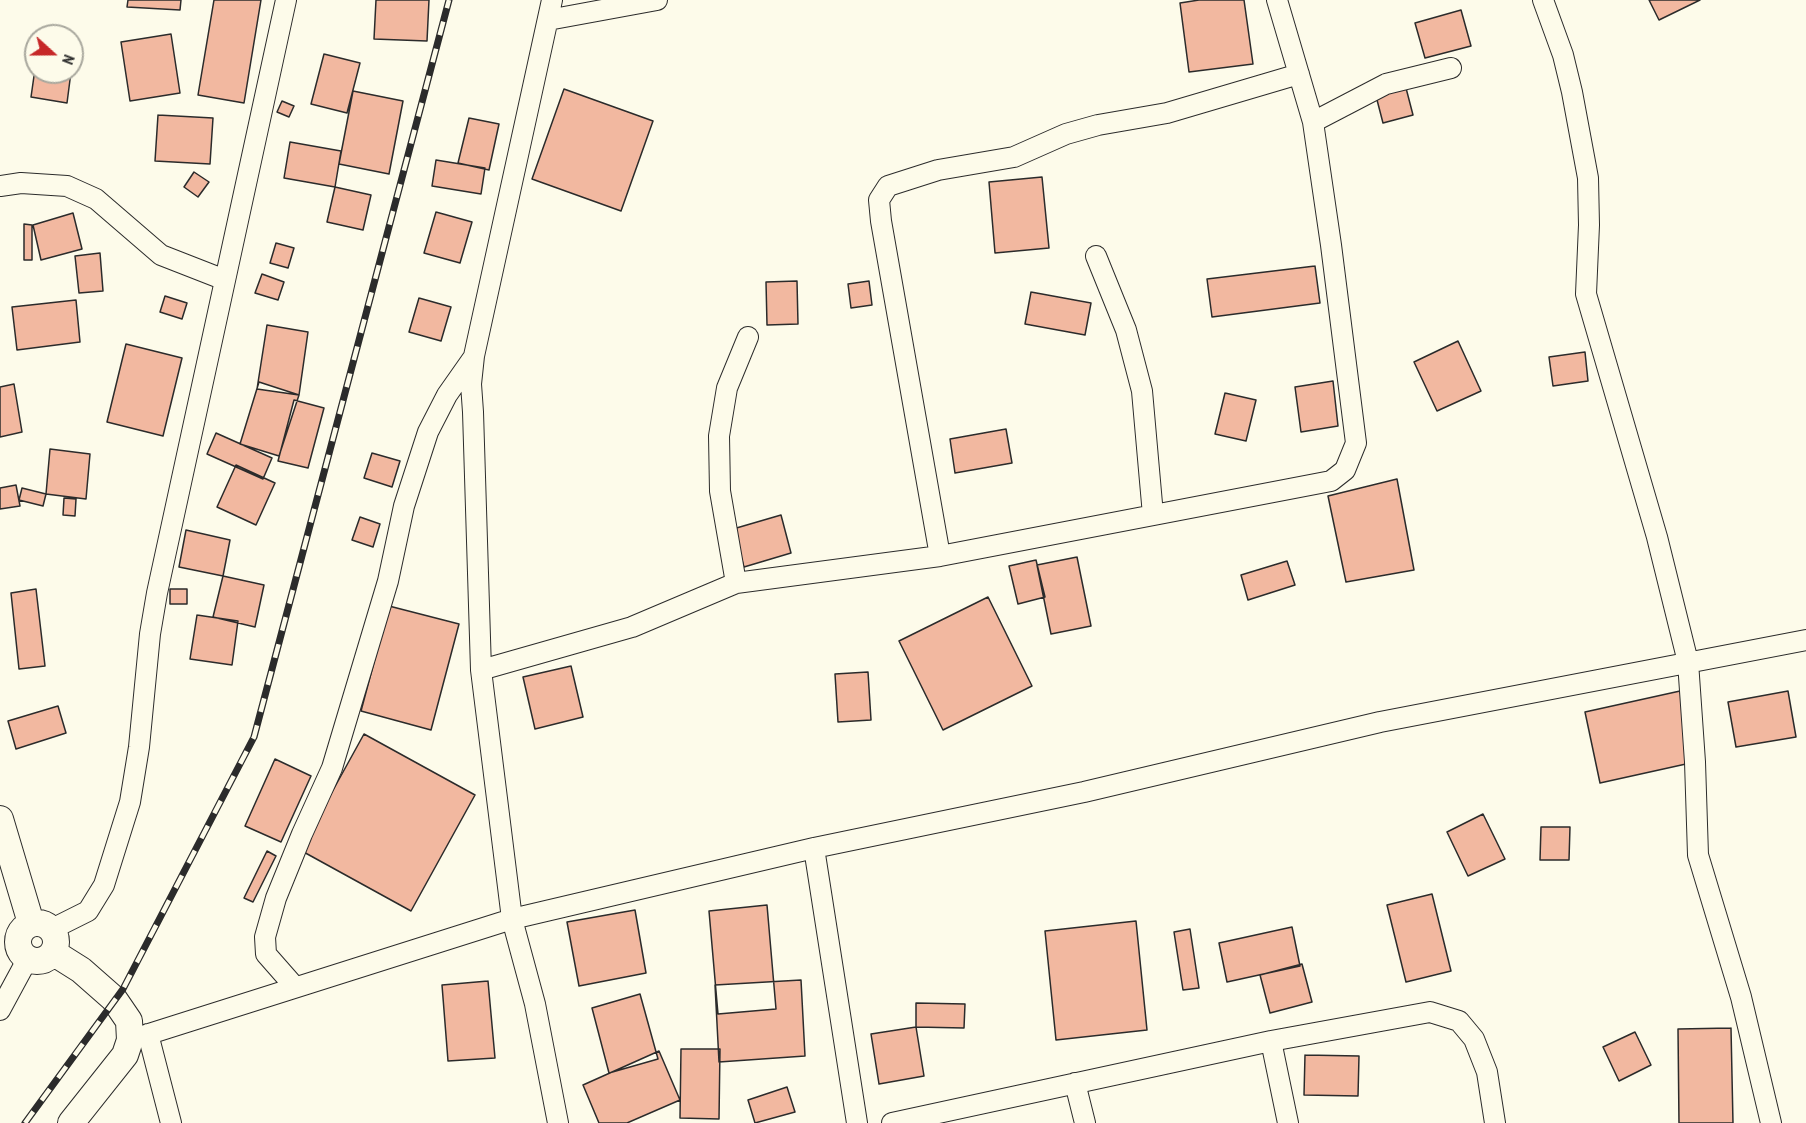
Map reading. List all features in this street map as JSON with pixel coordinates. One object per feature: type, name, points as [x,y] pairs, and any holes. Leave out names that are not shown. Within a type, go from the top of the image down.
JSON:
[{"type":"street","points":[[46,935],[42,961],[27,960],[19,951],[17,940],[22,929],[46,935],[88,911],[104,885],[130,802],[139,747],[153,613],[286,0]]},
{"type":"street","points":[[552,0],[474,356],[471,384],[481,670],[512,919],[535,1004],[558,1123]]},
{"type":"street","points":[[548,20],[657,0]]},
{"type":"street","points":[[481,670],[632,627],[736,583],[940,556],[1331,481],[1345,470],[1356,443],[1313,122],[1278,0]]},
{"type":"street","points":[[1543,0],[1563,55],[1588,178],[1589,225],[1586,294],[1657,537],[1688,662],[1695,762],[1698,855],[1741,998],[1771,1123]]},
{"type":"street","points":[[1313,122],[1386,84],[1451,68]]},
{"type":"street","points":[[940,556],[881,221],[879,200],[888,186],[938,170],[1014,157],[1066,134],[1098,125],[1167,113],[1299,74]]},
{"type":"street","points":[[0,186],[21,183],[66,186],[96,199],[161,255],[225,280]]},
{"type":"street","points":[[1096,256],[1126,330],[1142,391],[1153,515]]},
{"type":"street","points":[[736,583],[720,491],[719,436],[727,388],[748,337]]},
{"type":"street","points":[[295,987],[266,954],[265,937],[276,898],[332,768],[388,581],[404,506],[428,432],[447,395],[474,356]]},
{"type":"street","points":[[71,1123],[139,1037],[512,919],[814,848],[1084,792],[1380,722],[1806,640]]},
{"type":"street","points":[[0,819],[46,935],[114,999],[129,1021],[139,1037],[171,1123]]},
{"type":"street","points":[[814,848],[857,1123]]},
{"type":"street","points":[[0,1010],[27,960]]},
{"type":"street","points":[[892,1123],[1270,1041],[1430,1012],[1459,1021],[1474,1039],[1487,1072],[1495,1123]]},
{"type":"street","points":[[1270,1041],[1288,1123]]},
{"type":"street","points":[[1075,1083],[1085,1123]]},
{"type":"building","points":[[128,0],[181,0],[180,10],[127,7]]},
{"type":"building","points":[[214,0],[261,0],[244,103],[198,95]]},
{"type":"building","points":[[376,0],[429,0],[427,41],[374,39]]},
{"type":"building","points":[[1199,0],[1244,0],[1253,64],[1189,72],[1180,3]]},
{"type":"building","points":[[1649,0],[1700,0],[1659,20]]},
{"type":"building","points":[[1461,10],[1471,46],[1425,58],[1415,23]]},
{"type":"building","points":[[171,34],[180,93],[130,101],[121,42]]},
{"type":"building","points":[[324,54],[360,63],[347,113],[311,104]]},
{"type":"building","points":[[33,84],[69,84],[67,103],[31,97]]},
{"type":"building","points":[[1406,88],[1413,115],[1383,123],[1376,96]]},
{"type":"building","points":[[564,89],[653,121],[621,211],[532,179]]},
{"type":"building","points":[[353,91],[403,101],[389,174],[339,164]]},
{"type":"building","points":[[282,101],[294,106],[289,117],[277,112]]},
{"type":"building","points":[[158,115],[213,118],[210,164],[155,161]]},
{"type":"building","points":[[469,118],[499,124],[489,170],[458,163]]},
{"type":"building","points":[[290,142],[341,151],[335,187],[284,178]]},
{"type":"building","points":[[436,160],[485,168],[481,194],[432,186]]},
{"type":"building","points":[[194,172],[209,182],[198,197],[184,187]]},
{"type":"building","points":[[1042,177],[1049,248],[995,253],[989,182]]},
{"type":"building","points":[[335,187],[371,195],[363,230],[327,222]]},
{"type":"building","points":[[436,212],[472,222],[460,263],[424,253]]},
{"type":"building","points":[[73,213],[82,249],[41,260],[33,225]]},
{"type":"building","points":[[24,224],[32,225],[32,260],[24,260]]},
{"type":"building","points":[[276,243],[294,248],[288,268],[270,263]]},
{"type":"building","points":[[100,253],[103,291],[79,293],[75,256]]},
{"type":"building","points":[[1315,266],[1320,303],[1212,317],[1207,279]]},
{"type":"building","points":[[262,274],[284,282],[278,300],[255,293]]},
{"type":"building","points":[[797,281],[798,324],[767,325],[766,282]]},
{"type":"building","points":[[869,281],[872,305],[851,308],[848,284]]},
{"type":"building","points":[[1031,292],[1091,303],[1085,335],[1025,324]]},
{"type":"building","points":[[165,296],[187,303],[182,319],[160,312]]},
{"type":"building","points":[[419,298],[451,307],[441,341],[409,332]]},
{"type":"building","points":[[76,300],[80,342],[17,350],[12,307]]},
{"type":"building","points":[[267,325],[308,332],[299,395],[257,389]]},
{"type":"building","points":[[1458,341],[1481,391],[1437,411],[1414,362]]},
{"type":"building","points":[[126,344],[182,358],[163,436],[107,422]]},
{"type":"building","points":[[1585,352],[1588,381],[1553,386],[1549,357]]},
{"type":"building","points":[[1333,381],[1338,426],[1301,432],[1295,387]]},
{"type":"building","points":[[259,382],[299,395],[279,456],[240,444]]},
{"type":"building","points":[[14,384],[22,432],[0,437],[0,387]]},
{"type":"building","points":[[1225,393],[1256,400],[1246,441],[1215,434]]},
{"type":"building","points":[[294,400],[324,408],[308,468],[278,461]]},
{"type":"building","points":[[1006,429],[1012,463],[955,473],[950,439]]},
{"type":"building","points":[[216,433],[272,458],[263,479],[207,454]]},
{"type":"building","points":[[50,449],[90,454],[86,499],[46,494]]},
{"type":"building","points":[[372,453],[400,461],[392,487],[364,478]]},
{"type":"building","points":[[236,465],[275,483],[256,525],[217,507]]},
{"type":"building","points":[[1397,479],[1414,570],[1346,582],[1328,496]]},
{"type":"building","points":[[16,485],[20,506],[0,509],[0,488]]},
{"type":"building","points":[[22,488],[46,494],[43,506],[19,500]]},
{"type":"building","points":[[64,498],[76,499],[75,516],[63,515]]},
{"type":"building","points":[[781,515],[791,553],[744,567],[733,529]]},
{"type":"building","points":[[360,517],[380,524],[373,547],[352,540]]},
{"type":"building","points":[[186,530],[230,540],[223,576],[179,567]]},
{"type":"building","points":[[1077,557],[1091,626],[1051,634],[1037,565]]},
{"type":"building","points":[[1036,560],[1045,597],[1018,604],[1009,566]]},
{"type":"building","points":[[1287,561],[1295,585],[1248,600],[1241,575]]},
{"type":"building","points":[[223,576],[264,585],[255,627],[213,617]]},
{"type":"building","points":[[36,589],[45,666],[19,669],[11,593]]},
{"type":"building","points":[[170,589],[187,589],[187,604],[170,604]]},
{"type":"building","points":[[988,597],[1032,686],[943,730],[899,641]]},
{"type":"building","points":[[389,606],[459,624],[431,730],[361,711]]},
{"type":"building","points":[[197,615],[238,621],[232,665],[190,659]]},
{"type":"building","points":[[571,666],[583,717],[535,729],[523,677]]},
{"type":"building","points":[[868,672],[871,720],[838,722],[835,674]]},
{"type":"building","points":[[1680,691],[1695,762],[1600,783],[1585,712]]},
{"type":"building","points":[[1788,691],[1796,737],[1736,747],[1728,702]]},
{"type":"building","points":[[58,706],[66,733],[16,749],[8,721]]},
{"type":"building","points":[[364,734],[475,795],[411,911],[300,850]]},
{"type":"building","points":[[275,759],[311,776],[281,842],[245,826]]},
{"type":"building","points":[[1483,814],[1505,859],[1468,876],[1447,832]]},
{"type":"building","points":[[1541,827],[1570,827],[1569,860],[1540,860]]},
{"type":"building","points":[[267,851],[276,856],[253,902],[244,898]]},
{"type":"building","points":[[1432,894],[1451,971],[1406,982],[1387,905]]},
{"type":"building","points":[[767,905],[776,1009],[718,1014],[709,911]]},
{"type":"building","points":[[635,910],[646,973],[579,986],[567,922]]},
{"type":"building","points":[[1136,921],[1147,1030],[1056,1040],[1045,931]]},
{"type":"building","points":[[1292,927],[1300,966],[1227,982],[1219,943]]},
{"type":"building","points":[[1190,929],[1199,988],[1183,990],[1174,932]]},
{"type":"building","points":[[1302,964],[1312,1002],[1270,1013],[1260,975]]},
{"type":"building","points":[[801,980],[805,1056],[719,1062],[715,985]]},
{"type":"building","points":[[488,981],[495,1058],[448,1061],[442,985]]},
{"type":"building","points":[[640,994],[658,1059],[609,1073],[592,1008]]},
{"type":"building","points":[[916,1003],[965,1004],[964,1028],[916,1027]]},
{"type":"building","points":[[916,1027],[924,1076],[879,1084],[871,1034]]},
{"type":"building","points":[[1731,1028],[1733,1123],[1679,1123],[1678,1029]]},
{"type":"building","points":[[1635,1032],[1651,1065],[1619,1081],[1603,1047]]},
{"type":"building","points":[[681,1049],[720,1049],[719,1119],[680,1118]]},
{"type":"building","points":[[659,1051],[680,1100],[627,1123],[599,1123],[583,1085]]},
{"type":"building","points":[[1305,1055],[1359,1056],[1358,1096],[1304,1095]]},
{"type":"building","points":[[787,1087],[795,1112],[755,1123],[748,1100]]},
{"type":"railway","points":[[25,1123],[123,989],[254,737],[449,0]]}]
